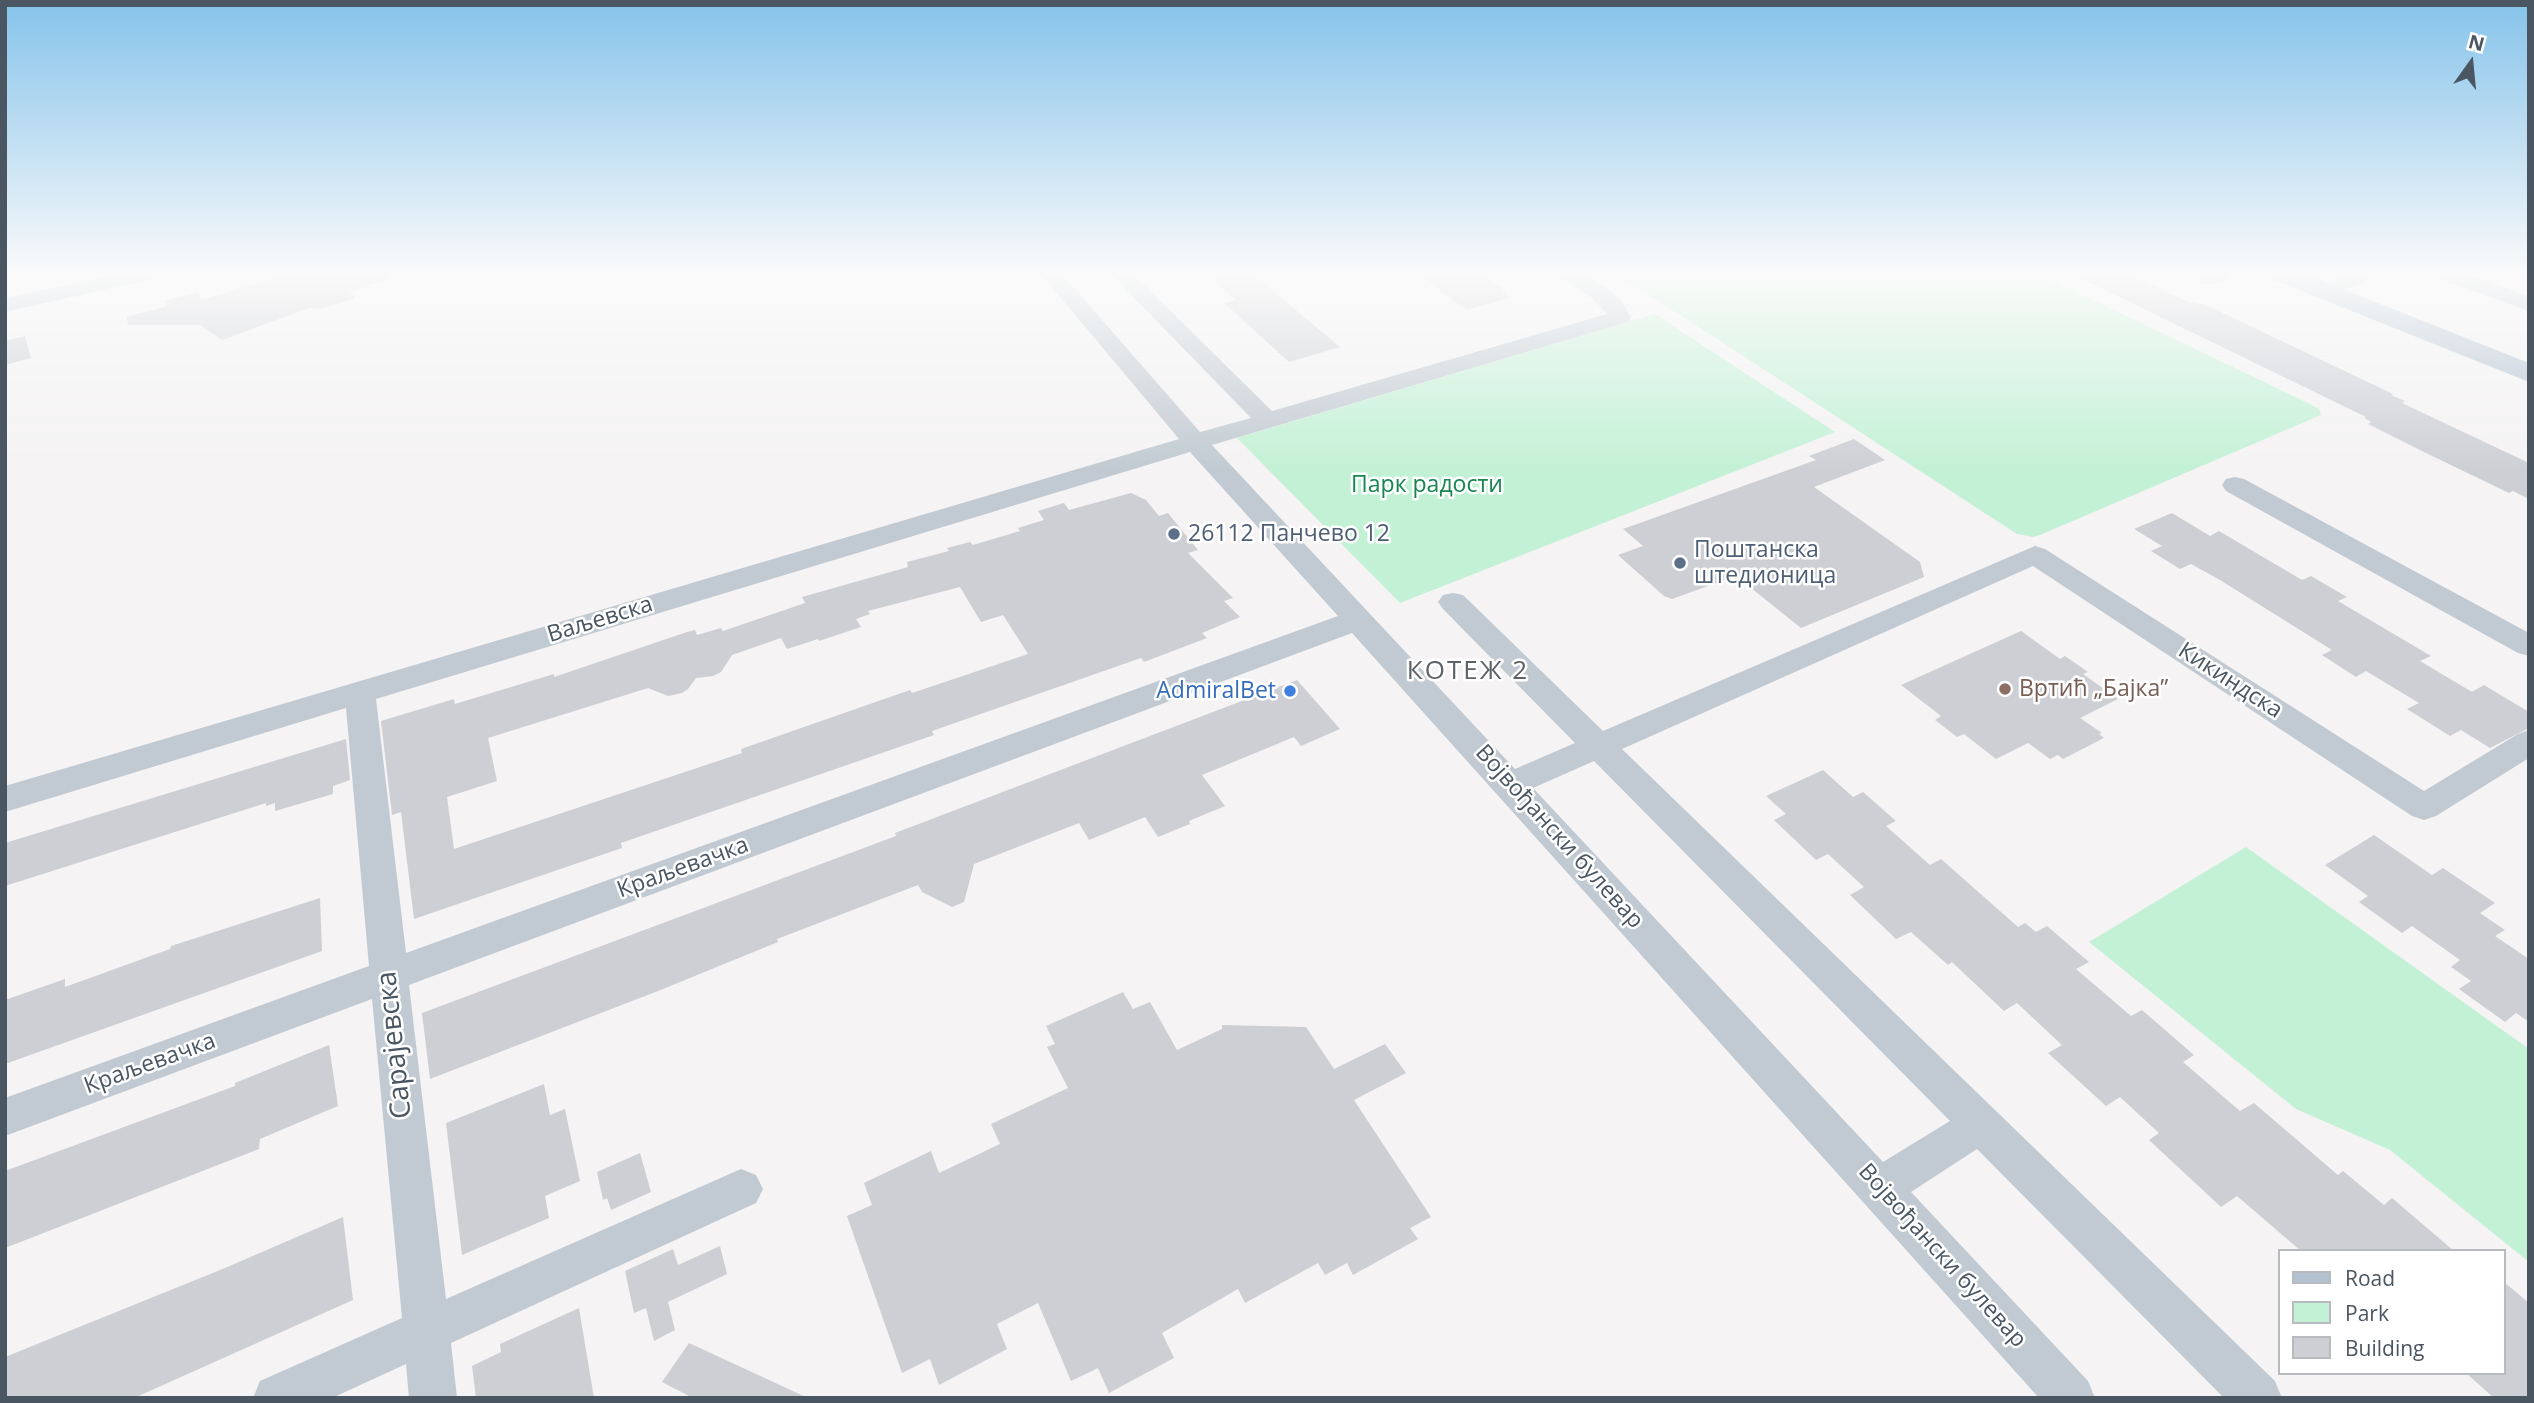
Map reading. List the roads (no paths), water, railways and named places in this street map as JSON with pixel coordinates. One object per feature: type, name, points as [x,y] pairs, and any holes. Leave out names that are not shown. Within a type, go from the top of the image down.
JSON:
[{"type":"main road","points":[[2446,339],[2529,373]]},
{"type":"main road","points":[[2486,339],[2529,358]]},
{"type":"street","name":"Војвођански булевар","points":[[1107,339],[1195,442],[2071,1398]]},
{"type":"street","points":[[1186,339],[1267,421]]},
{"type":"street","name":"Ваљевска","points":[[5,799],[1544,339]]},
{"type":"street","points":[[2235,485],[2529,646]]},
{"type":"street","name":"Кикиндска","points":[[1598,746],[2035,555],[2424,807],[2529,742]]},
{"type":"street","points":[[1452,602],[2258,1398]]},
{"type":"street","name":"Краљевачка","points":[[5,1117],[1360,620]]},
{"type":"street","name":"Сарајевска","points":[[360,692],[433,1398]]},
{"type":"street","points":[[1511,784],[1598,746]]},
{"type":"street","points":[[1880,1188],[1980,1124]]},
{"type":"street","points":[[277,1398],[741,1189]]},
{"type":"place","name":"26112 Панчево 12","points":[[1174,534]]},
{"type":"place","name":"Поштанска штедионица","points":[[1680,563]]},
{"type":"place","name":"Вртић „Бајка”","points":[[2005,689]]},
{"type":"place","name":"AdmiralBet","points":[[1290,691]]},
{"type":"district","name":"КОТЕЖ 2","points":[[1468,672]]},
{"type":"park label","name":"Парк радости","points":[[1427,485]]}]
